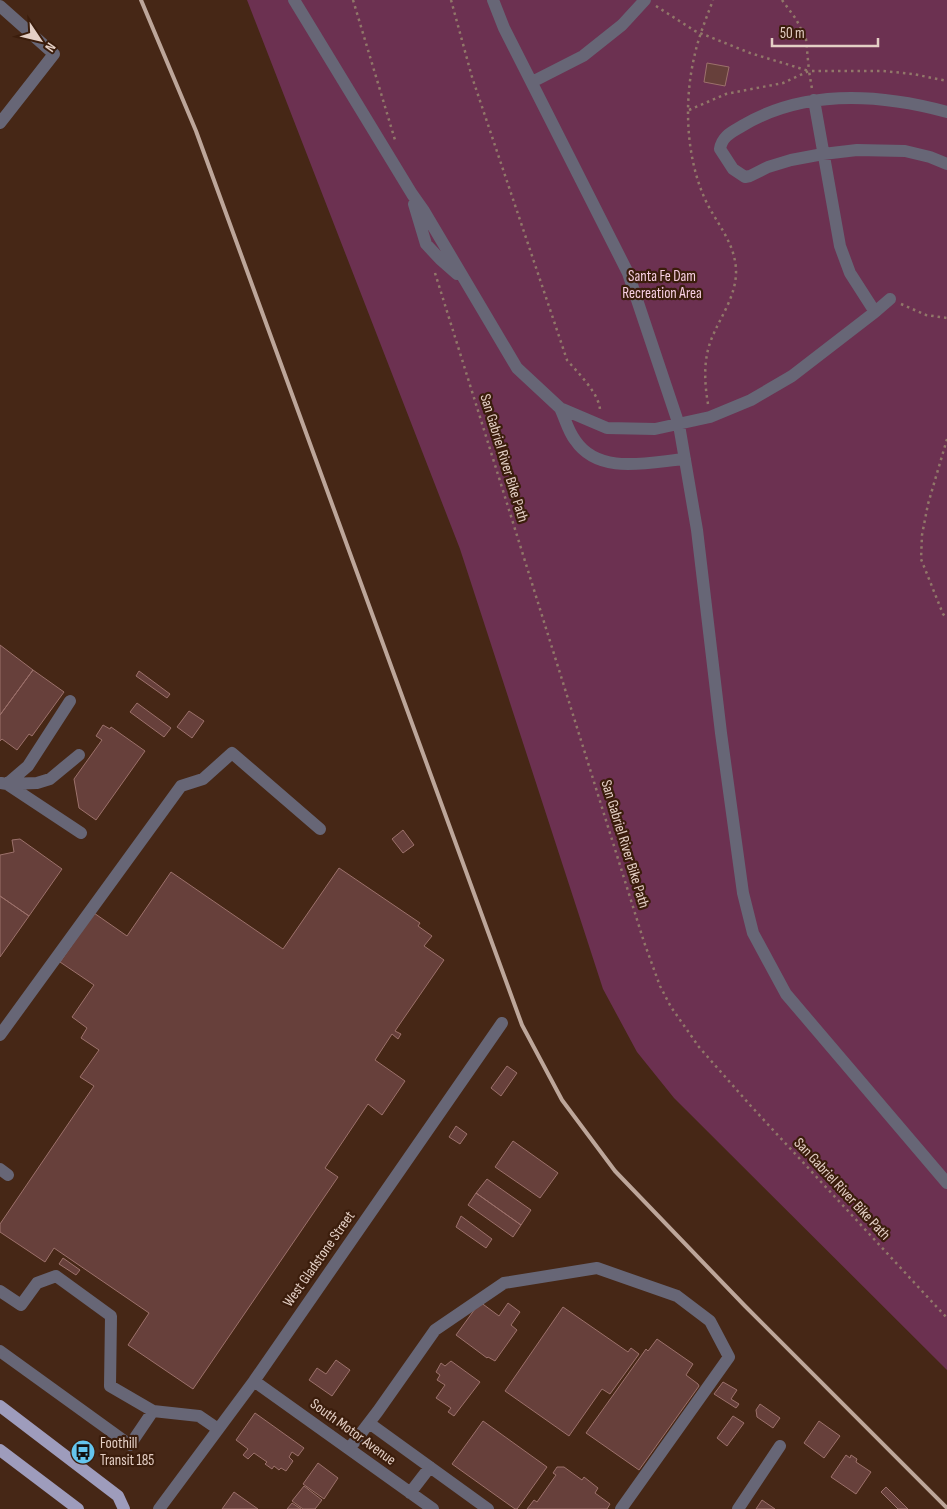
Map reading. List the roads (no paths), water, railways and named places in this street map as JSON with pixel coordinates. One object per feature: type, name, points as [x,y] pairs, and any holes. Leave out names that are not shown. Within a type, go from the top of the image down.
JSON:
[{"type":"main road","points":[[0,1406],[118,1496],[124,1509]]},
{"type":"main road","points":[[0,1450],[78,1509]]},
{"type":"street","points":[[294,0],[412,194],[426,244],[463,279],[517,368],[560,408],[607,428],[655,429],[710,417],[751,400],[792,376],[890,299]]},
{"type":"street","points":[[493,0],[504,28],[628,274],[679,425],[697,530],[721,733],[742,884],[753,933],[786,994],[947,1183]]},
{"type":"street","points":[[532,82],[583,56],[650,3]]},
{"type":"street","points":[[0,6],[54,54],[0,123]]},
{"type":"street","points":[[814,100],[840,246],[850,273],[875,312]]},
{"type":"street","points":[[947,112],[887,100],[814,100],[784,107],[755,118],[726,135],[721,141],[720,149],[733,170],[745,177],[768,167],[823,154],[857,150],[905,151],[930,157],[947,164]]},
{"type":"street","points":[[560,408],[574,440],[602,461],[626,465],[685,459]]},
{"type":"street","points":[[3,783],[28,766],[70,702]]},
{"type":"street","points":[[0,1035],[181,786],[203,779],[232,753],[320,829]]},
{"type":"street","points":[[3,783],[37,783],[50,779],[79,755]]},
{"type":"street","points":[[3,783],[81,833]]},
{"type":"street","name":"West Gladstone Street","points":[[159,1509],[254,1381],[502,1023]]},
{"type":"street","points":[[349,1449],[369,1424],[435,1330],[504,1283],[597,1268],[677,1296],[710,1321],[728,1357],[621,1509]]},
{"type":"street","points":[[0,1291],[20,1305],[37,1283],[56,1276],[110,1316],[110,1386],[153,1411],[199,1416],[218,1430]]},
{"type":"street","points":[[0,1351],[130,1445],[153,1411]]},
{"type":"street","name":"South Motor Avenue","points":[[254,1381],[433,1509]]},
{"type":"street","points":[[369,1424],[488,1509]]},
{"type":"street","points":[[738,1509],[780,1446]]},
{"type":"street","points":[[410,1493],[430,1467]]},
{"type":"railway","points":[[141,0],[196,131],[522,1025],[562,1100],[615,1171],[745,1306],[947,1508]]},
{"type":"place","name":"Foothill Transit 185","points":[[83,1452]]},
{"type":"park label","name":"Santa Fe Dam Recreation Area","points":[[662,284]]}]
